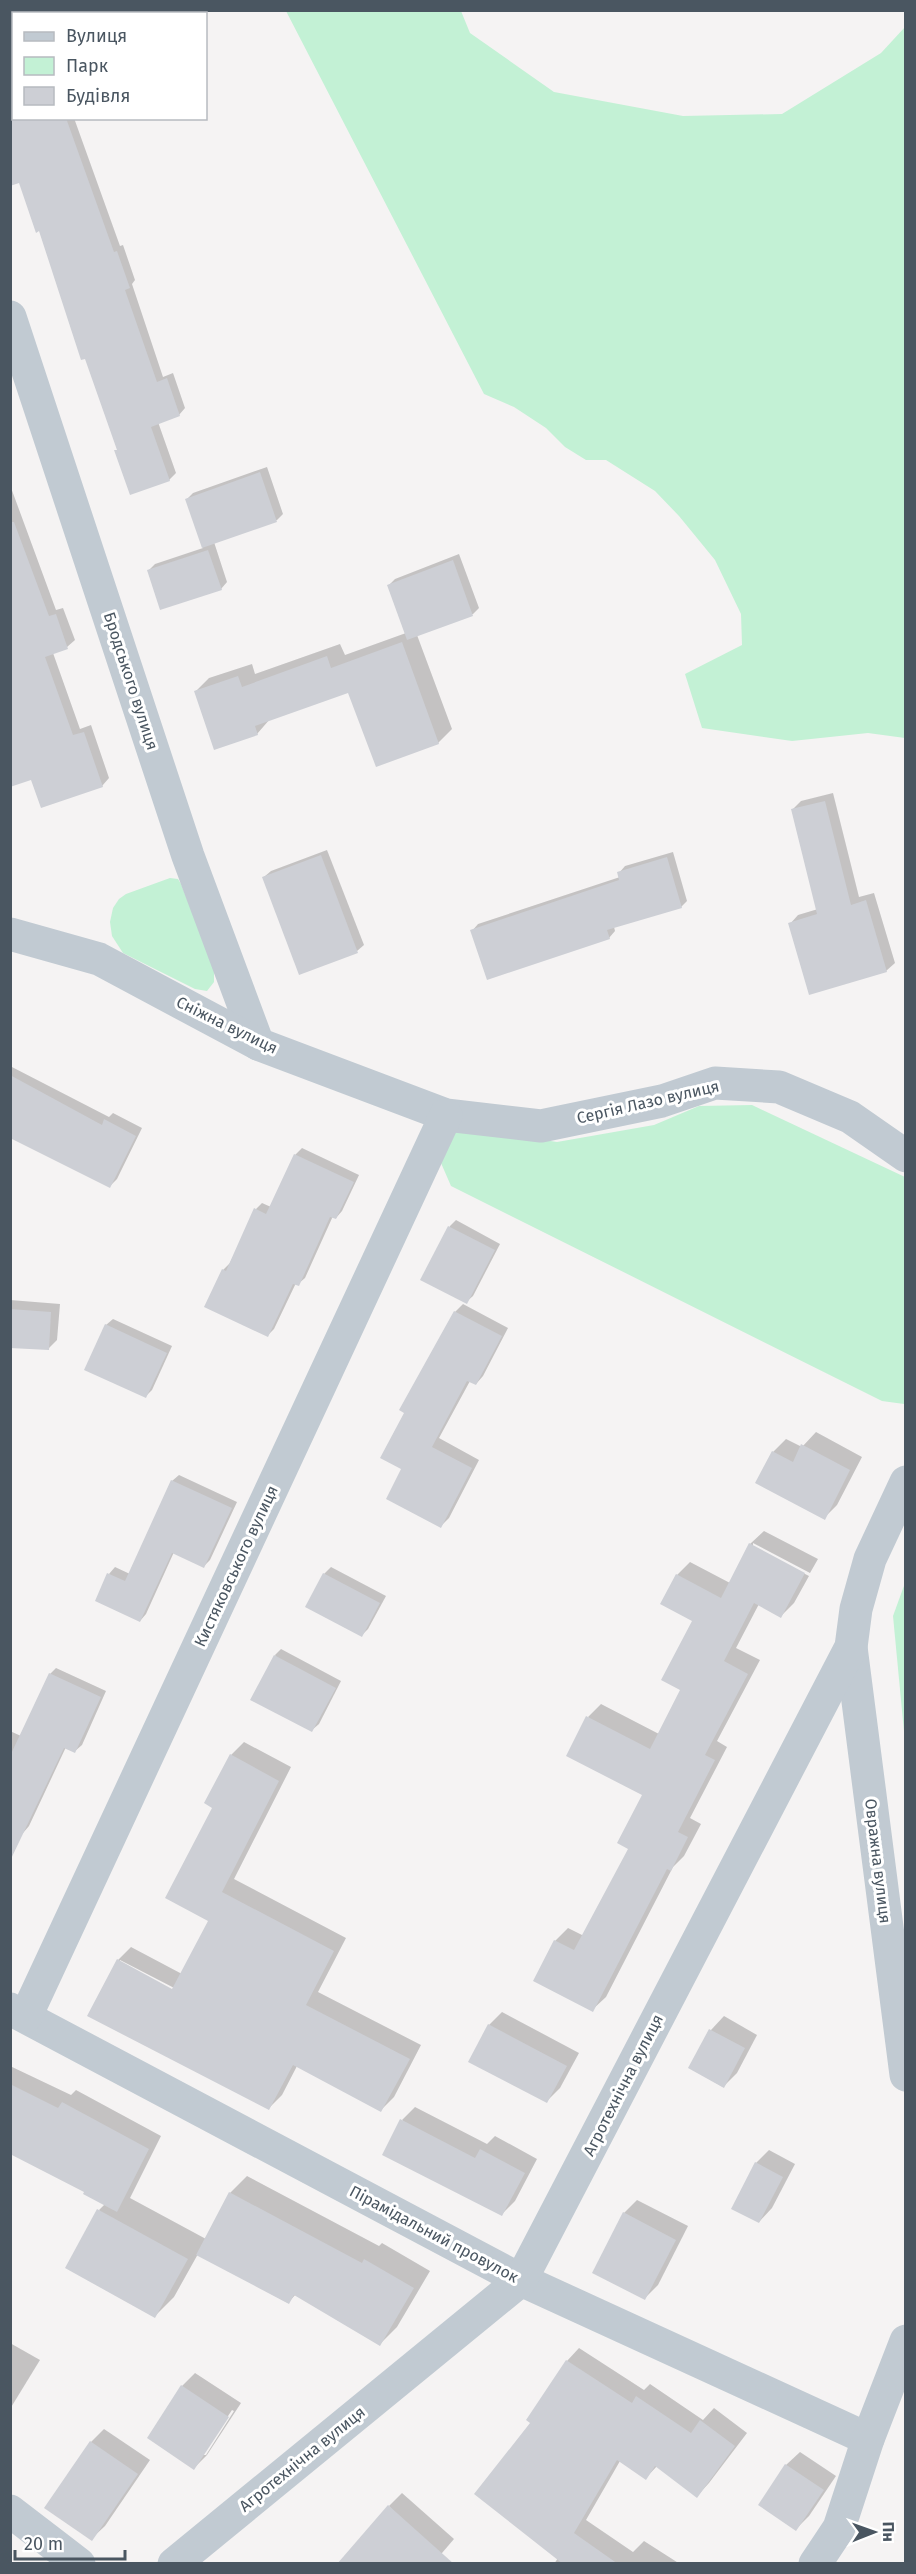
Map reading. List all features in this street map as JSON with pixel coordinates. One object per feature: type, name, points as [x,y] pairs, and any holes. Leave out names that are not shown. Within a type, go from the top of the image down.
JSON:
[{"type":"street","name":"Бродського вулиця","points":[[10,317],[188,856],[258,1044]]},
{"type":"street","name":"Сніжна вулиця","points":[[10,934],[99,959],[258,1044],[446,1116]]},
{"type":"street","name":"Сергія Лазо вулиця","points":[[446,1116],[541,1126],[662,1101],[715,1083],[779,1087],[850,1117],[906,1156]]},
{"type":"street","name":"Кистяковського вулиця","points":[[18,2012],[446,1116]]},
{"type":"street","name":"Агротехнічна вулиця","points":[[174,2564],[521,2280],[851,1647],[856,1609],[870,1559],[906,1482]]},
{"type":"street","name":"Овражна вулиця","points":[[851,1647],[906,2075]]},
{"type":"street","name":"Пірамідальний провулок","points":[[18,2012],[521,2280],[868,2439]]},
{"type":"street","points":[[815,2564],[839,2528],[868,2439],[906,2341]]},
{"type":"street","points":[[10,2511],[79,2564]]},
{"type":"green space","points":[[286,11],[461,11],[470,33],[554,92],[683,116],[782,114],[881,53],[905,27],[905,738],[868,733],[792,741],[702,728],[685,674],[742,645],[741,614],[715,560],[655,491],[606,460],[586,460],[565,447],[546,428],[514,407],[484,394]]},
{"type":"green space","points":[[170,878],[178,879],[181,884],[214,966],[214,982],[207,991],[195,989],[123,953],[112,936],[110,922],[113,908],[119,899],[126,894]]},
{"type":"green space","points":[[752,1105],[905,1177],[904,1404],[882,1401],[451,1186],[441,1163],[456,1131],[474,1129],[557,1142],[654,1125],[699,1106]]},
{"type":"green space","points":[[905,1583],[905,1742],[893,1616]]},
{"type":"building","points":[[10,118],[12,120],[67,120],[114,252],[117,251],[130,288],[125,290],[157,382],[167,378],[180,416],[151,427],[170,481],[130,495],[114,450],[117,450],[85,359],[81,360],[39,231],[36,233],[19,183],[10,186]]},
{"type":"building","points":[[260,472],[277,522],[202,548],[185,499]]},
{"type":"building","points":[[10,522],[14,522],[49,616],[56,614],[68,649],[45,657],[73,735],[84,732],[103,787],[41,808],[31,780],[10,787]]},
{"type":"building","points":[[208,550],[222,590],[160,610],[147,570]]},
{"type":"building","points":[[453,560],[473,616],[407,640],[387,585]]},
{"type":"building","points":[[402,642],[439,744],[376,767],[348,693],[255,726],[258,735],[214,750],[194,691],[238,676],[242,687],[327,656],[331,668]]},
{"type":"building","points":[[825,801],[851,905],[866,900],[887,972],[809,995],[788,923],[817,914],[791,809]]},
{"type":"building","points":[[321,855],[358,953],[299,975],[262,877]]},
{"type":"building","points":[[667,857],[682,908],[607,930],[610,939],[487,980],[470,930],[619,880],[617,872]]},
{"type":"building","points":[[10,1075],[102,1125],[104,1119],[136,1136],[110,1188],[10,1138]]},
{"type":"building","points":[[294,1154],[354,1182],[336,1219],[330,1217],[299,1286],[293,1284],[268,1337],[204,1307],[222,1269],[226,1271],[254,1208],[266,1214]]},
{"type":"building","points":[[448,1226],[495,1250],[467,1304],[420,1280]]},
{"type":"building","points":[[10,1309],[51,1312],[49,1350],[10,1348]]},
{"type":"building","points":[[454,1311],[502,1336],[476,1385],[467,1381],[432,1447],[472,1468],[441,1528],[386,1499],[401,1469],[380,1458],[404,1413],[399,1410]]},
{"type":"building","points":[[105,1324],[167,1353],[146,1398],[84,1370]]},
{"type":"building","points":[[801,1444],[850,1470],[825,1520],[755,1483],[772,1451],[793,1462]]},
{"type":"building","points":[[171,1480],[232,1508],[204,1568],[172,1553],[140,1622],[95,1601],[107,1573],[125,1581]]},
{"type":"building","points":[[749,1543],[805,1573],[781,1618],[754,1603],[724,1661],[748,1674],[705,1755],[715,1760],[678,1832],[688,1837],[671,1871],[667,1869],[593,2012],[533,1981],[554,1940],[574,1950],[628,1849],[617,1843],[642,1795],[566,1756],[586,1716],[650,1749],[680,1690],[661,1680],[692,1621],[660,1604],[676,1574],[721,1598]]},
{"type":"building","points":[[323,1573],[380,1603],[362,1637],[305,1607]]},
{"type":"building","points":[[274,1655],[336,1688],[312,1732],[250,1700]]},
{"type":"building","points":[[49,1673],[101,1697],[75,1753],[64,1748],[10,1861],[10,1756]]},
{"type":"building","points":[[230,1754],[279,1781],[222,1892],[334,1951],[306,2005],[410,2059],[381,2112],[293,2065],[269,2110],[87,2016],[117,1959],[172,1989],[208,1921],[165,1898],[212,1808],[204,1803]]},
{"type":"building","points":[[488,2024],[567,2066],[547,2103],[468,2062]]},
{"type":"building","points":[[709,2029],[745,2048],[724,2088],[688,2068]]},
{"type":"building","points":[[10,2084],[58,2108],[62,2102],[149,2149],[117,2212],[83,2194],[84,2192],[10,2154]]},
{"type":"building","points":[[400,2119],[475,2158],[480,2149],[525,2173],[502,2216],[382,2155]]},
{"type":"building","points":[[755,2162],[783,2177],[759,2223],[731,2209]]},
{"type":"building","points":[[229,2192],[362,2263],[364,2259],[414,2288],[380,2346],[294,2295],[289,2304],[196,2255]]},
{"type":"building","points":[[97,2209],[188,2259],[155,2318],[65,2268]]},
{"type":"building","points":[[623,2212],[676,2240],[645,2300],[592,2273]]},
{"type":"building","points":[[566,2360],[632,2403],[636,2396],[691,2433],[700,2420],[735,2446],[697,2498],[655,2466],[646,2480],[617,2460],[574,2533],[618,2564],[563,2564],[474,2494],[530,2423],[526,2420]]},
{"type":"building","points":[[181,2385],[229,2417],[194,2470],[147,2438]]},
{"type":"building","points":[[90,2441],[138,2474],[92,2541],[44,2508]]},
{"type":"building","points":[[785,2464],[824,2490],[796,2531],[758,2505]]},
{"type":"building","points":[[388,2505],[454,2564],[337,2564]]}]
